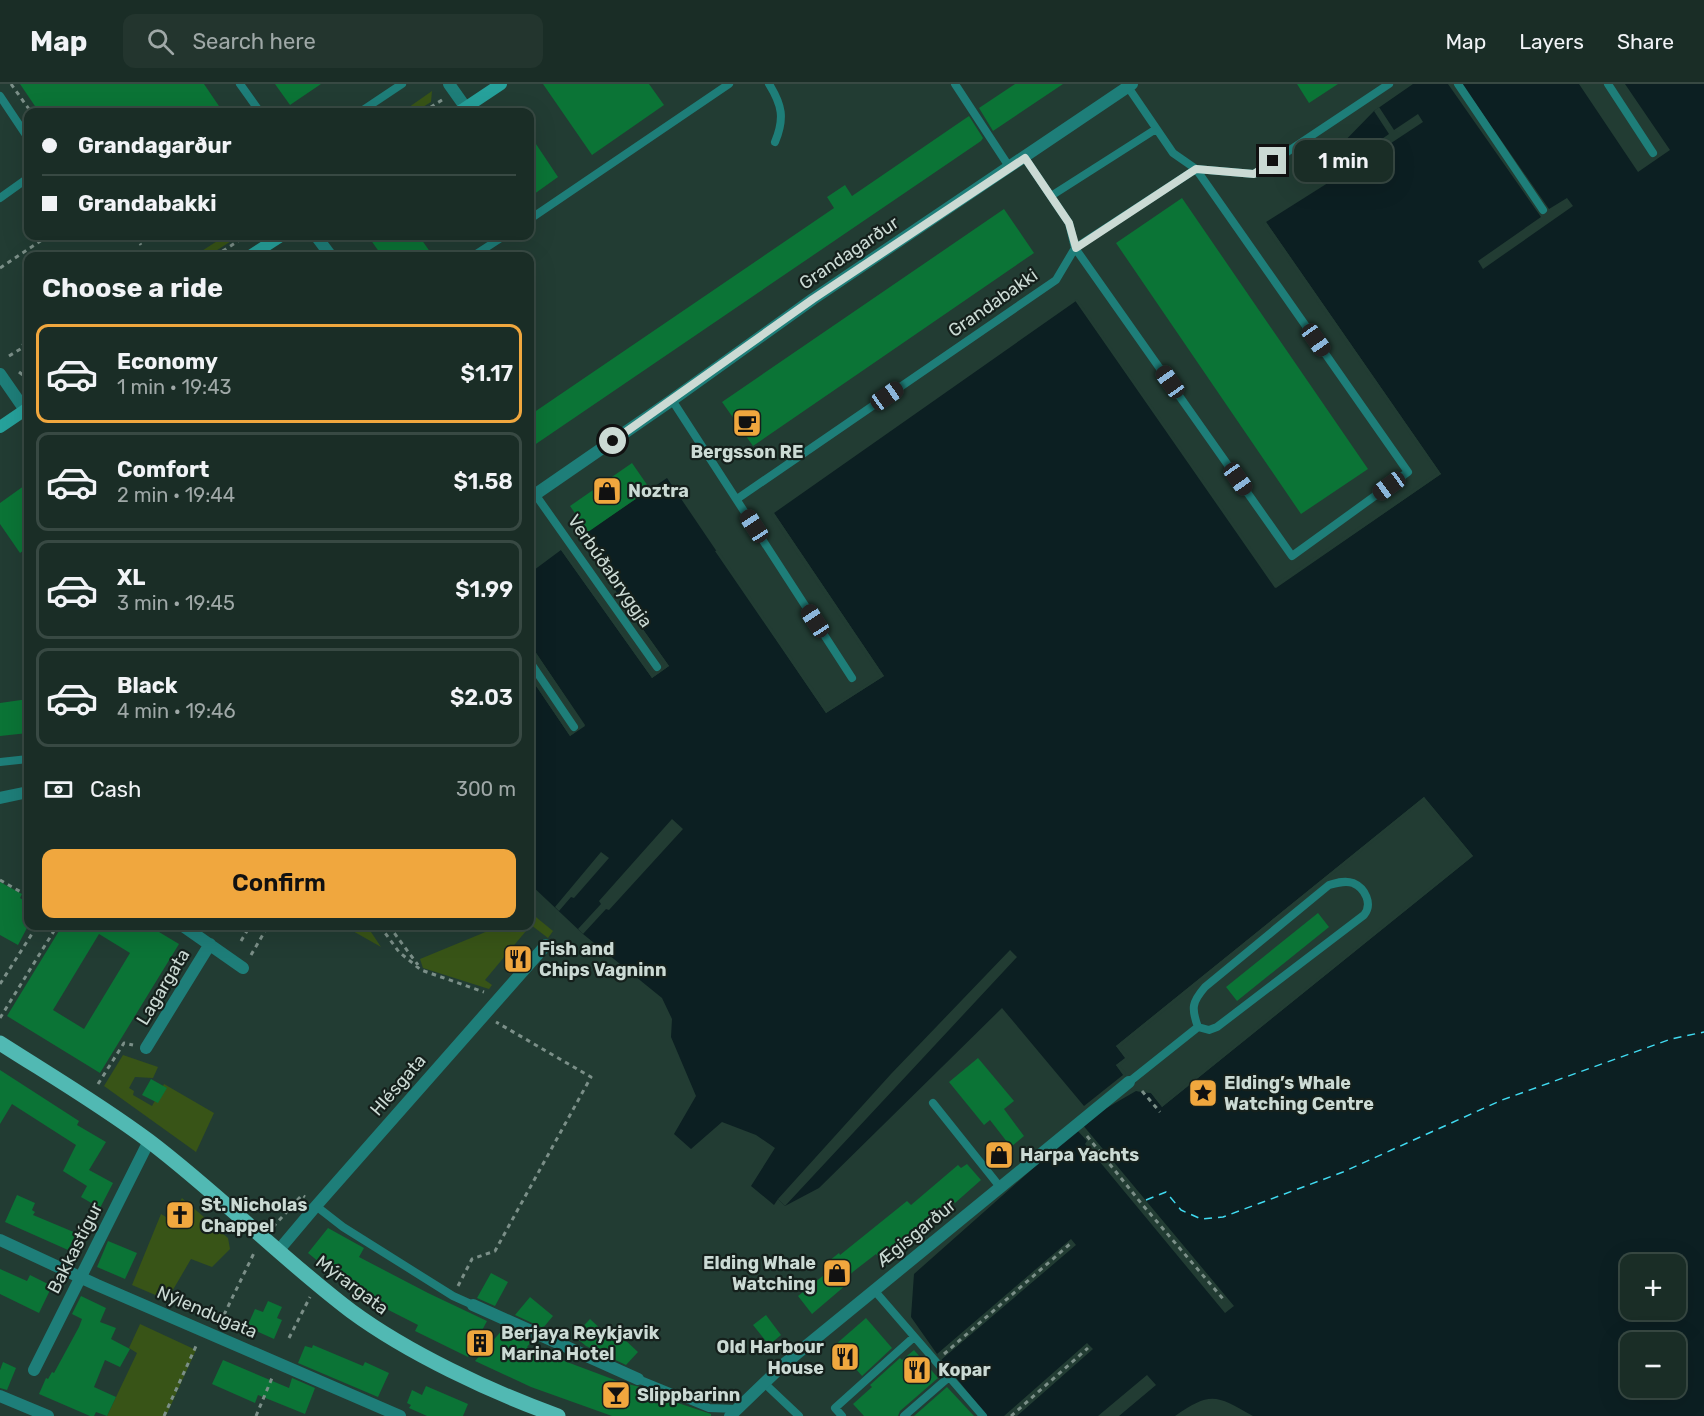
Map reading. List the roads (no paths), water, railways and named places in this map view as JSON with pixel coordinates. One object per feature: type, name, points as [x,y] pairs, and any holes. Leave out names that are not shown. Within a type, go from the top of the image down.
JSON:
[{"type":"main road","name":"Mýrargata","points":[[0,1043],[68,1085],[148,1141],[327,1292],[382,1332],[457,1372],[558,1416]]},
{"type":"street","points":[[449,84],[461,108]]},
{"type":"street","points":[[465,108],[501,84]]},
{"type":"street","name":"Grandagarður","points":[[534,495],[813,299],[1130,85]]},
{"type":"street","points":[[256,252],[274,240]]},
{"type":"street","points":[[0,374],[24,405]]},
{"type":"street","points":[[0,427],[24,411]]},
{"type":"street","points":[[0,798],[24,794]]},
{"type":"street","points":[[189,930],[243,968]]},
{"type":"street","name":"Lagargata","points":[[146,1048],[210,944]]},
{"type":"street","name":"Hlésgata","points":[[278,1251],[546,945]]},
{"type":"street","name":"Ægisgarður","points":[[734,1413],[783,1365],[1129,1082]]},
{"type":"street","name":"Bakkastígur","points":[[34,1370],[148,1141]]},
{"type":"street","name":"Nýlendugata","points":[[0,1240],[400,1416]]},
{"type":"street","points":[[473,1305],[638,1379]]},
{"type":"street","points":[[0,1396],[48,1416]]},
{"type":"lane","points":[[240,84],[257,108]]},
{"type":"lane","points":[[366,108],[402,84]]},
{"type":"lane","points":[[534,216],[729,84]]},
{"type":"lane","points":[[769,84],[781,110],[782,126],[775,142]]},
{"type":"lane","points":[[955,84],[1010,168]]},
{"type":"lane","points":[[1196,169],[1254,174],[1389,84]]},
{"type":"lane","points":[[1458,84],[1543,210]]},
{"type":"lane","points":[[1608,84],[1653,153]]},
{"type":"lane","points":[[1025,158],[1069,223],[1076,248],[1292,556],[1408,472],[1196,169],[1173,153],[1130,85]]},
{"type":"lane","points":[[0,96],[24,132]]},
{"type":"lane","points":[[1051,196],[1156,129]]},
{"type":"lane","name":"Grandabakki","points":[[737,500],[1056,280],[1076,248],[1196,169]]},
{"type":"lane","points":[[0,198],[24,181]]},
{"type":"lane","points":[[479,252],[498,240]]},
{"type":"lane","points":[[672,400],[852,678]]},
{"type":"lane","name":"Verbúðabryggja","points":[[534,499],[657,667]]},
{"type":"lane","points":[[534,668],[574,727]]},
{"type":"lane","points":[[0,762],[24,759]]},
{"type":"lane","points":[[1346,882],[1354,884],[1366,896],[1369,904],[1368,911],[1364,915],[1217,1027],[1209,1030],[1197,1027],[1194,1002],[1205,987],[1329,885],[1346,882]]},
{"type":"lane","points":[[1129,1082],[1197,1027]]},
{"type":"lane","points":[[933,1103],[1000,1187]]},
{"type":"lane","points":[[316,1206],[343,1227],[453,1296],[473,1305]]},
{"type":"lane","points":[[874,1290],[983,1416]]},
{"type":"lane","points":[[842,1416],[835,1408],[914,1337]]},
{"type":"lane","points":[[904,1416],[949,1377]]},
{"type":"lane","points":[[638,1379],[710,1408],[734,1413]]},
{"type":"lane","points":[[764,1383],[799,1416]]},
{"type":"water","points":[[1413,84],[1704,84],[1704,1416],[1253,1416],[1222,1400],[1206,1399],[1175,1416],[987,1416],[937,1354],[911,1317],[914,1274],[1091,1117],[1136,1091],[1151,1093],[1162,1107],[1473,856],[1424,797],[1116,1046],[1126,1058],[1116,1065],[1123,1075],[1084,1106],[1002,1008],[819,1188],[785,1206],[778,1199],[774,1205],[751,1186],[775,1148],[756,1135],[722,1122],[691,1149],[674,1134],[696,1096],[671,1037],[672,1019],[662,998],[583,934],[534,888],[534,683],[570,736],[585,725],[534,650],[534,570],[561,550],[652,678],[669,666],[578,538],[667,478],[826,713],[884,676],[774,513],[1076,301],[1276,588],[1441,474],[1266,222],[1350,169],[1335,151],[1374,111]]},
{"type":"place","name":"Bergsson RE","points":[[747,423]]},
{"type":"place","name":"Noztra","points":[[607,491]]},
{"type":"place","name":"Fish and Chips Vagninn","points":[[518,959]]},
{"type":"place","name":"Elding’s Whale Watching Centre","points":[[1203,1093]]},
{"type":"place","name":"Harpa Yachts","points":[[999,1155]]},
{"type":"place","name":"St. Nicholas Chappel","points":[[180,1215]]},
{"type":"place","name":"Elding Whale Watching","points":[[837,1273]]},
{"type":"place","name":"Berjaya Reykjavik Marina Hotel","points":[[480,1343]]},
{"type":"place","name":"Old Harbour House","points":[[845,1357]]},
{"type":"place","name":"Kopar","points":[[917,1370]]},
{"type":"place","name":"Slippbarinn","points":[[616,1395]]}]
